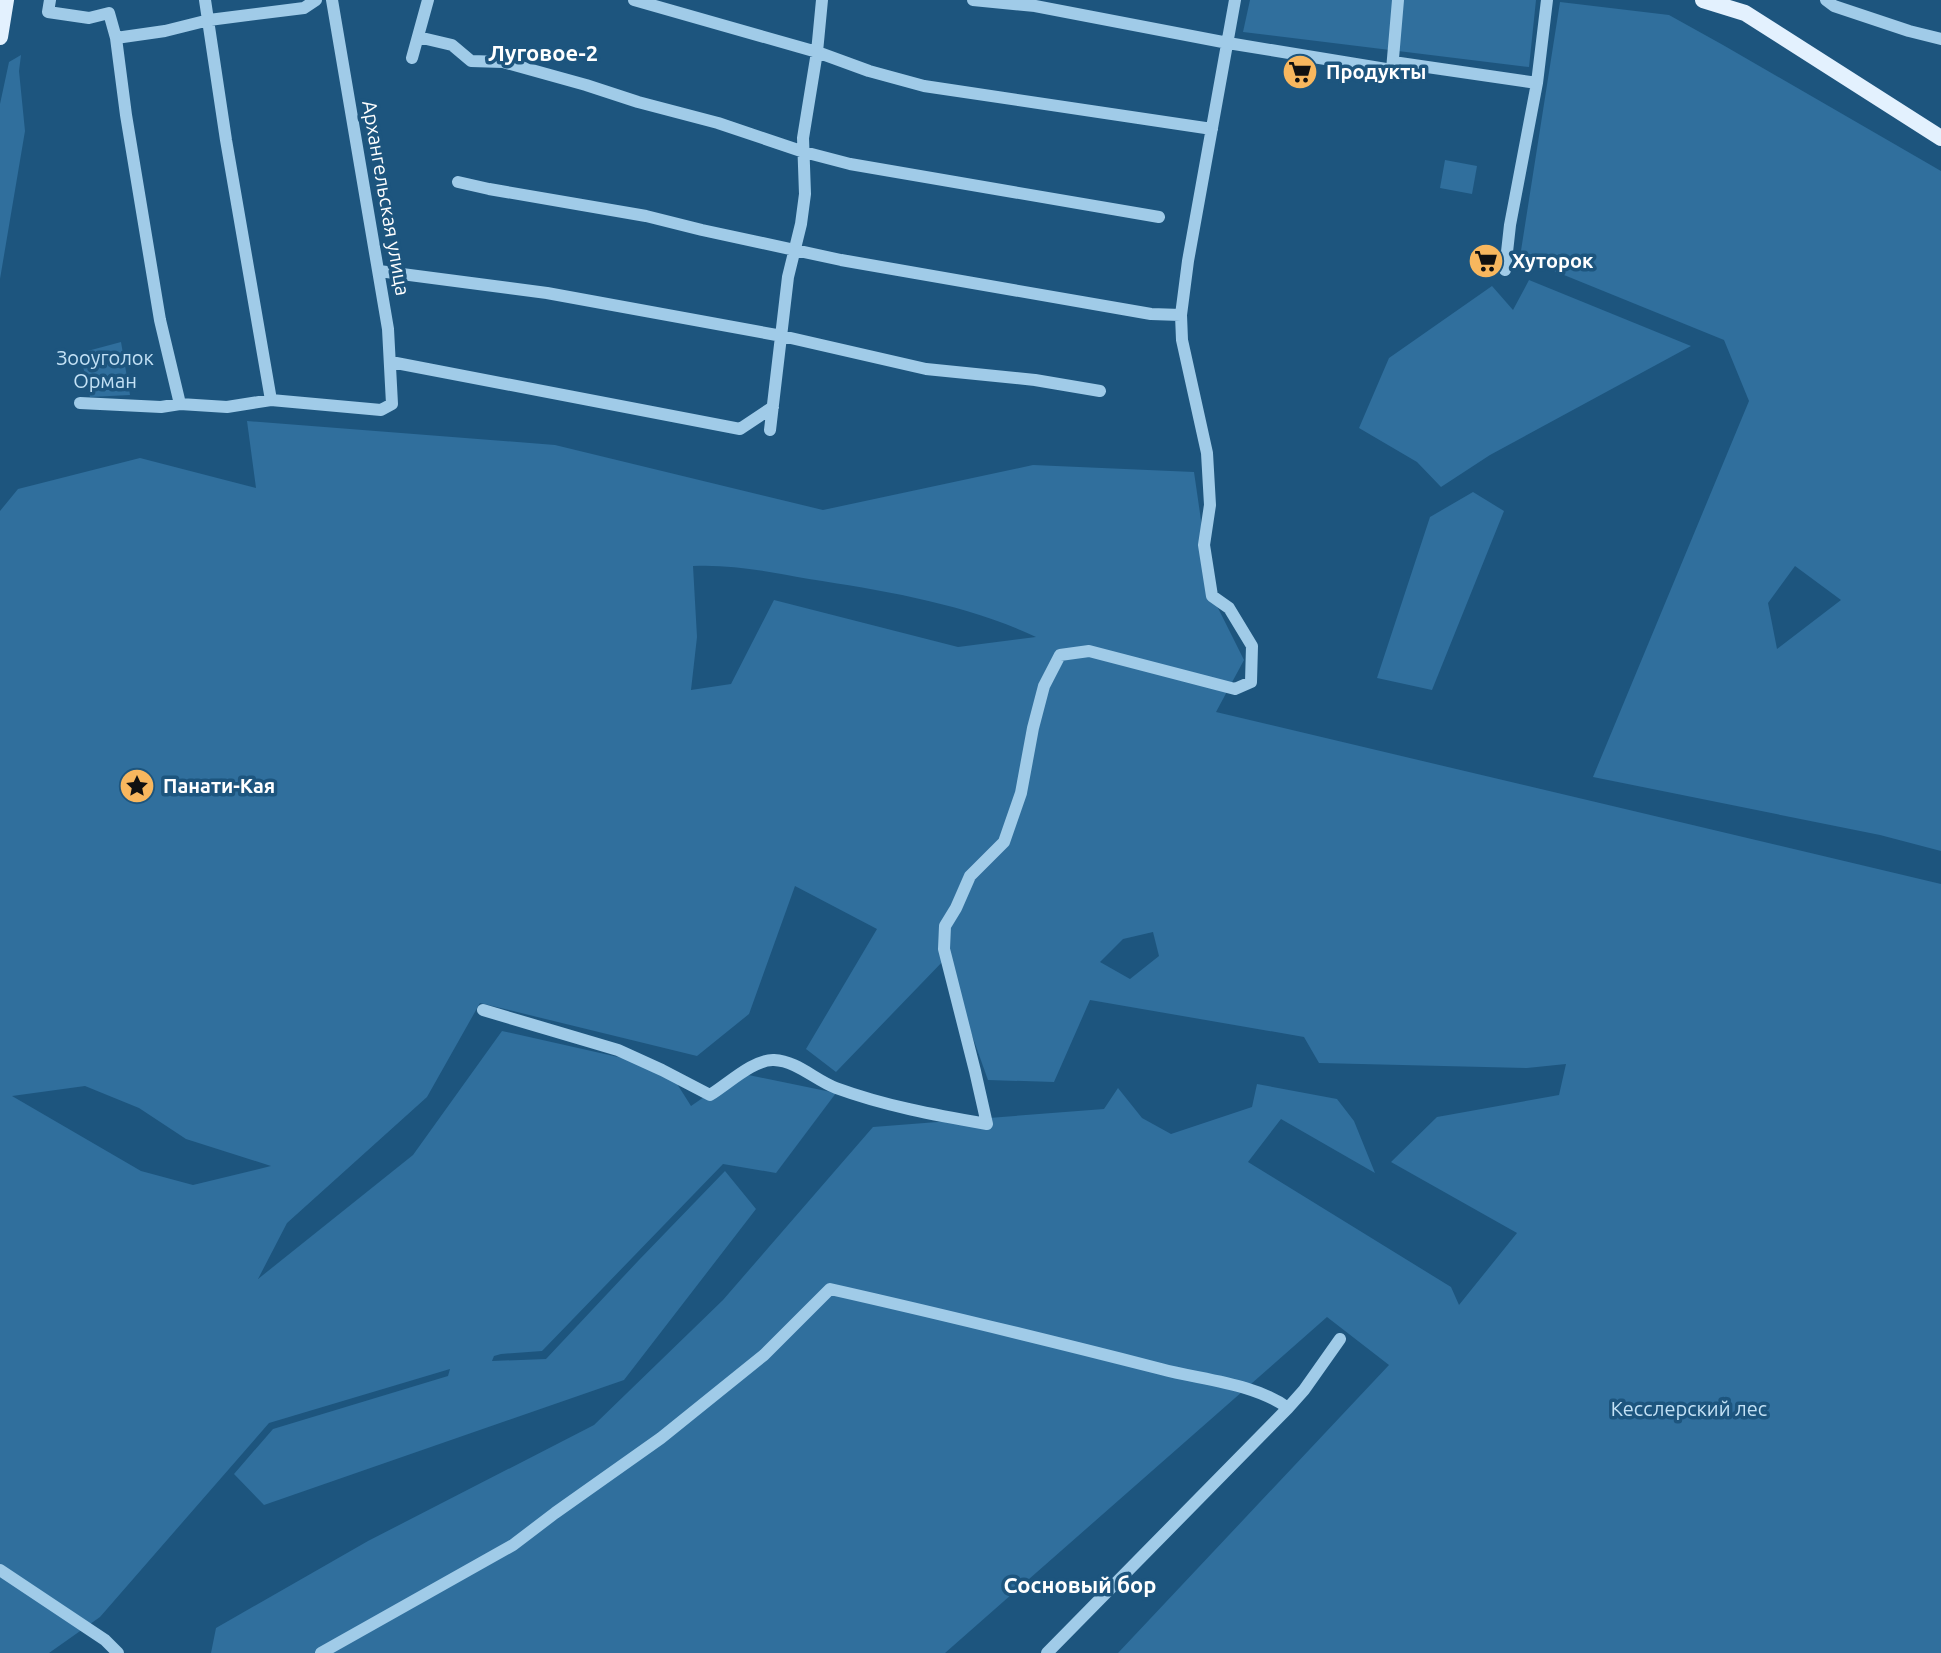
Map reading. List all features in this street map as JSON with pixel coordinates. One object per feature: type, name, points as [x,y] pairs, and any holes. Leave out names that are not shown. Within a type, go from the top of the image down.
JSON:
[{"type":"main road","points":[[0,37],[6,0]]},
{"type":"main road","points":[[1703,0],[1745,13],[1941,138]]},
{"type":"street","points":[[50,0],[48,12],[89,18],[108,7],[116,38],[160,320],[180,404]]},
{"type":"street","points":[[80,403],[227,407],[271,400],[205,0]]},
{"type":"street","points":[[116,38],[165,31],[209,20],[304,8],[316,0]]},
{"type":"street","name":"Архангельская улица","points":[[271,400],[381,410],[392,404],[388,329],[332,0]]},
{"type":"street","points":[[412,58],[428,0]]},
{"type":"street","points":[[634,0],[924,86],[1212,129]]},
{"type":"street","points":[[770,430],[788,277],[805,194],[803,138],[822,0]]},
{"type":"street","points":[[973,0],[1035,6],[1228,43],[1537,83]]},
{"type":"street","points":[[483,1010],[618,1050],[710,1095],[760,1062],[775,1060],[799,1067],[834,1087],[897,1107],[987,1124],[944,949],[945,926],[970,876],[1004,842],[1021,793],[1044,686],[1060,655],[1089,651],[1235,689],[1251,682],[1252,646],[1229,608],[1212,596],[1204,545],[1210,505],[1207,453],[1182,340],[1181,315],[1235,0]]},
{"type":"street","points":[[1392,66],[1398,0]]},
{"type":"street","points":[[1505,270],[1510,225],[1537,83],[1547,0]]},
{"type":"street","points":[[1826,0],[1834,6],[1941,39]]},
{"type":"street","points":[[418,37],[452,45],[471,61],[512,64],[850,164],[1159,217]]},
{"type":"street","points":[[458,182],[646,216],[841,260],[1151,314],[1181,315]]},
{"type":"street","points":[[379,271],[547,293],[782,336],[926,369],[1035,380],[1100,391]]},
{"type":"street","points":[[391,362],[740,429],[773,407]]},
{"type":"street","points":[[321,1653],[513,1545],[719,1392],[764,1355],[830,1289],[1254,1391],[1288,1408]]},
{"type":"street","points":[[1047,1653],[1288,1408],[1340,1339]]},
{"type":"street","points":[[0,1570],[105,1640],[118,1653]]},
{"type":"green space","points":[[1250,0],[1536,0],[1529,67],[1243,32]]},
{"type":"green space","points":[[1560,2],[1669,15],[1941,171],[1941,851],[1880,835],[1593,777],[1749,401],[1724,340],[1520,257]],"holes":[[[1795,566],[1841,600],[1777,649],[1768,603]]]},
{"type":"green space","points":[[21,55],[19,71],[25,131],[0,279],[0,104],[9,62]]},
{"type":"green space","points":[[1445,160],[1477,166],[1472,194],[1440,188]]},
{"type":"green space","points":[[1529,280],[1691,346],[1490,455],[1441,487],[1417,462],[1359,428],[1389,358],[1492,286],[1513,310]]},
{"type":"green space","name":"Зооуголок Орман","points":[[121,342],[130,395],[90,397],[80,353]]},
{"type":"green space","name":"Кесслерский лес","points":[[247,421],[555,445],[823,510],[1033,465],[1194,472],[1212,596],[1244,660],[1216,712],[1941,884],[1941,1653],[1118,1653],[1389,1365],[1327,1317],[945,1653],[211,1653],[216,1628],[368,1541],[594,1425],[723,1300],[873,1127],[1104,1109],[1118,1088],[1142,1118],[1171,1134],[1252,1107],[1257,1084],[1337,1099],[1354,1121],[1375,1173],[1281,1119],[1248,1162],[1451,1287],[1459,1305],[1517,1233],[1391,1162],[1437,1117],[1559,1095],[1566,1064],[1527,1068],[1319,1063],[1304,1037],[1090,1000],[1054,1082],[988,1080],[949,971],[947,957],[836,1072],[806,1049],[877,929],[795,886],[749,1014],[697,1056],[480,1003],[427,1097],[287,1223],[258,1279],[413,1155],[502,1031],[667,1068],[691,1106],[739,1073],[836,1093],[776,1173],[723,1164],[542,1351],[501,1354],[494,1356],[492,1361],[546,1359],[725,1171],[756,1209],[624,1380],[264,1505],[234,1474],[273,1429],[448,1376],[450,1369],[269,1423],[100,1617],[49,1653],[0,1653],[0,511],[18,489],[140,458],[256,488]],"holes":[[[693,566],[751,569],[896,594],[954,607],[1036,637],[958,647],[774,600],[731,684],[691,690],[697,637]],[[1153,932],[1159,956],[1130,979],[1100,962],[1123,939]],[[85,1086],[139,1108],[186,1139],[271,1166],[193,1185],[141,1171],[12,1096]]]},
{"type":"green space","points":[[1473,492],[1504,511],[1432,690],[1377,678],[1430,517]]},
{"type":"place","name":"Продукты","points":[[1300,72]]},
{"type":"place","name":"Хуторок","points":[[1486,261]]},
{"type":"place","name":"Панати-Кая","points":[[137,786]]},
{"type":"district","name":"Луговое-2","points":[[543,53]]},
{"type":"district","name":"Сосновый бор","points":[[1080,1585]]}]
